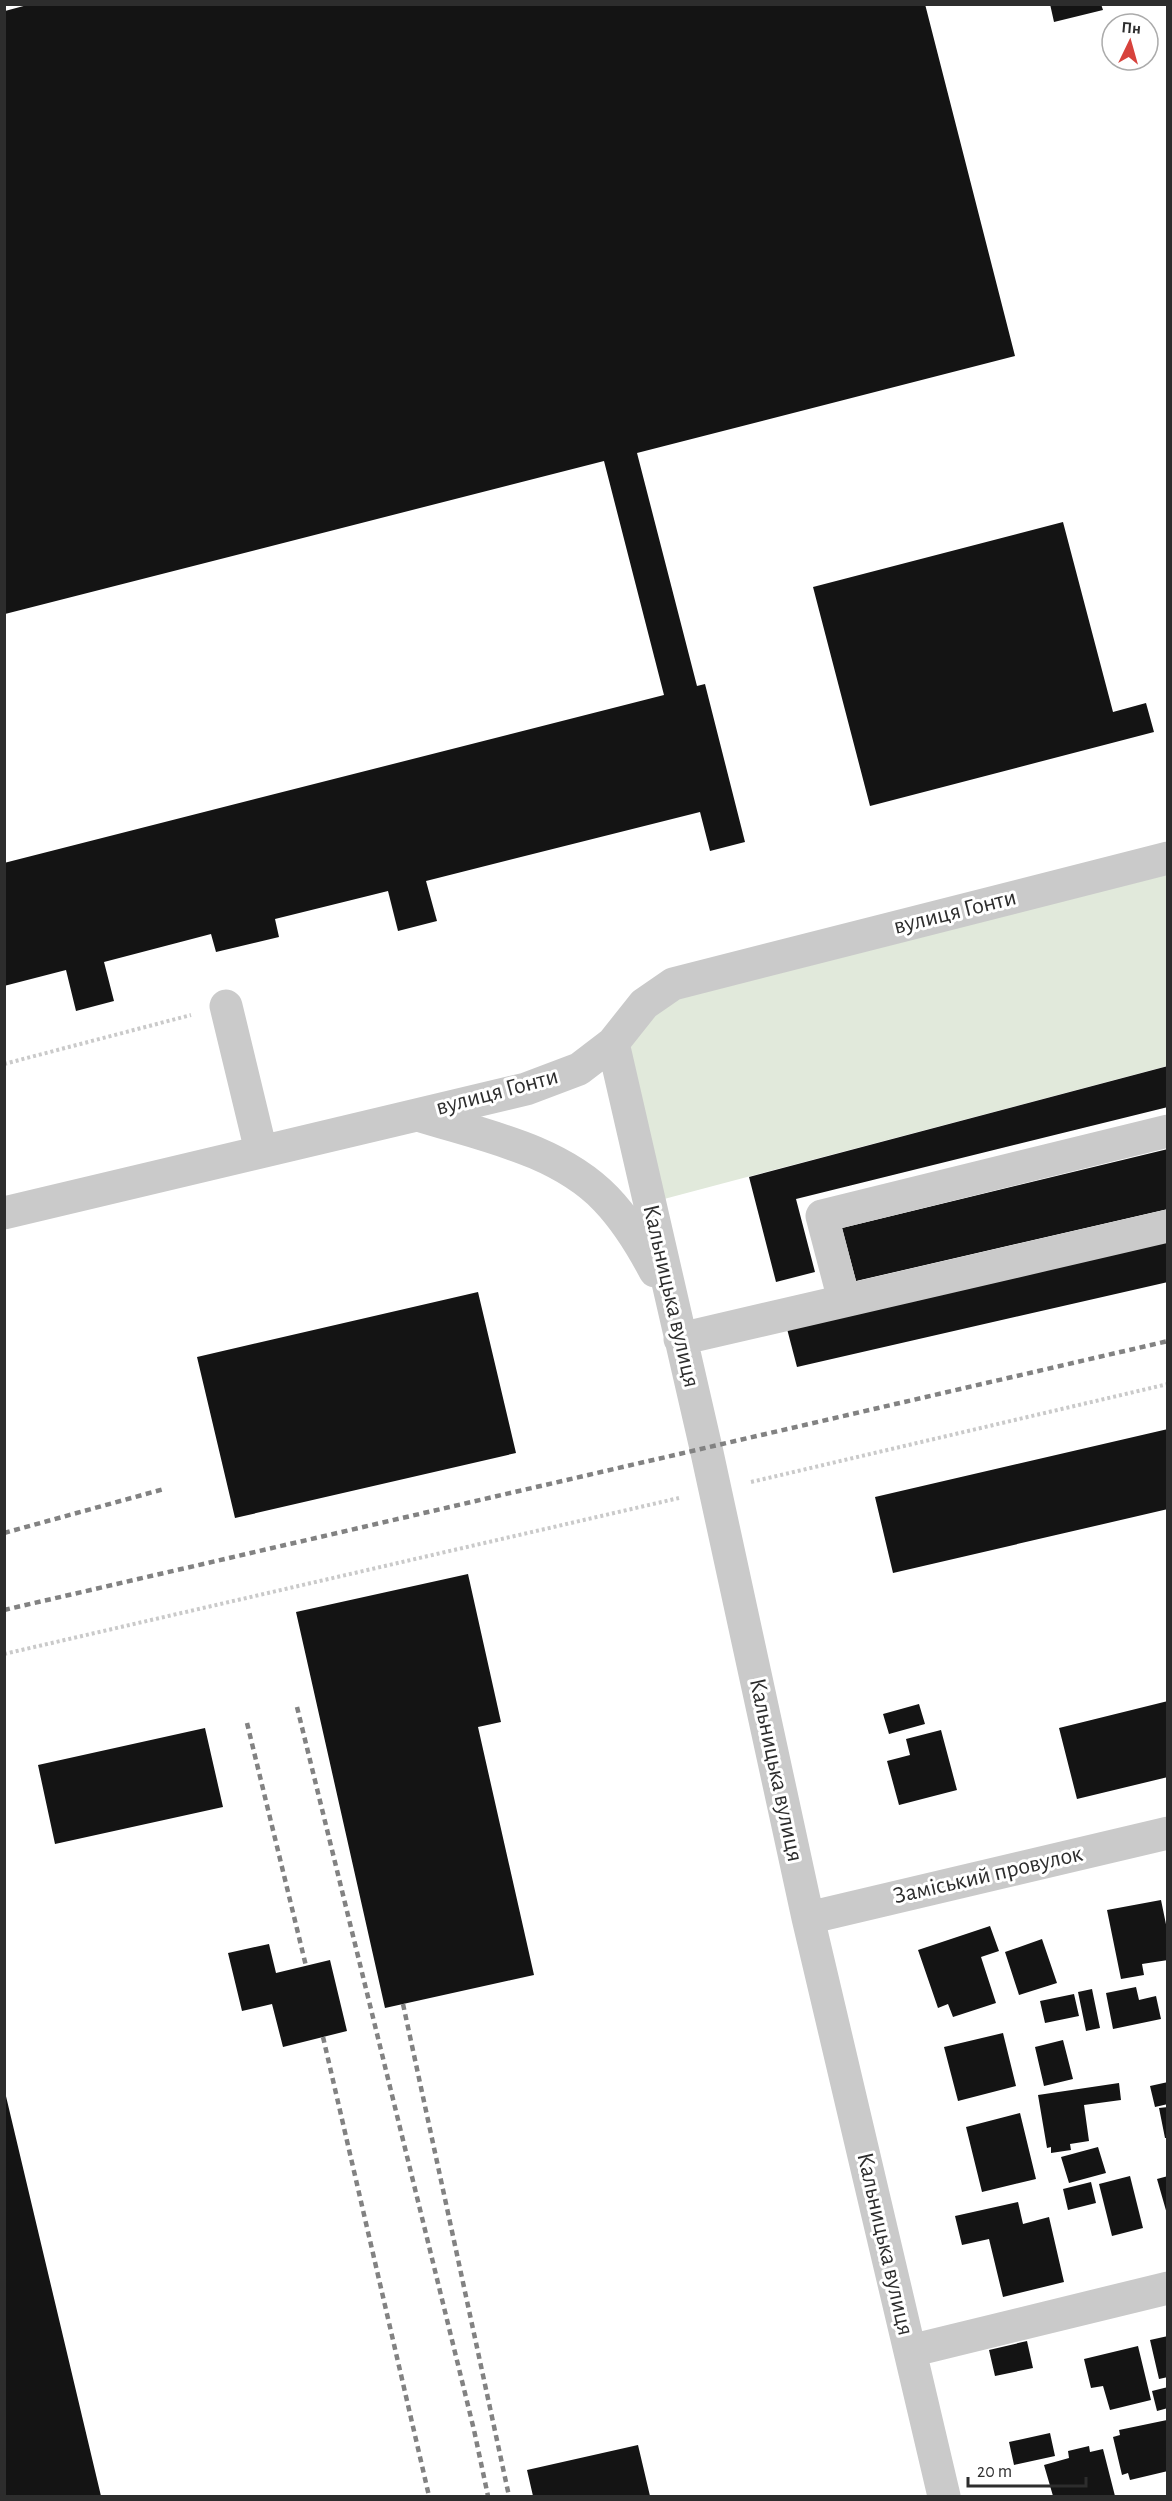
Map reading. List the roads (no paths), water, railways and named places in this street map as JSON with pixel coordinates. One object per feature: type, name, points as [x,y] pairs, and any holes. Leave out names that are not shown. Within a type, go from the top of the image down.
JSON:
[{"type":"street","name":"вулиця Гонти","points":[[4,1213],[526,1089],[579,1069],[613,1043],[644,1004],[673,984],[1167,858]]},
{"type":"street","points":[[226,1006],[261,1151]]},
{"type":"street","name":"Кальницька вулиця","points":[[613,1043],[716,1490],[808,1918],[944,2496]]},
{"type":"street","points":[[416,1114],[532,1151],[568,1169],[605,1198],[641,1245],[672,1303]]},
{"type":"street","points":[[844,1300],[822,1216],[1167,1131]]},
{"type":"street","points":[[680,1339],[1167,1226]]},
{"type":"street","name":"Заміський провулок","points":[[808,1918],[1167,1833]]},
{"type":"street","points":[[910,2352],[1167,2288]]},
{"type":"railway","points":[[4,1610],[1168,1341]]},
{"type":"railway","points":[[4,1533],[164,1489]]},
{"type":"railway","points":[[297,1707],[474,2430],[488,2496]]},
{"type":"railway","points":[[247,1723],[306,1966]]},
{"type":"railway","points":[[403,2004],[509,2496]]},
{"type":"railway","points":[[323,2037],[429,2496]]}]
